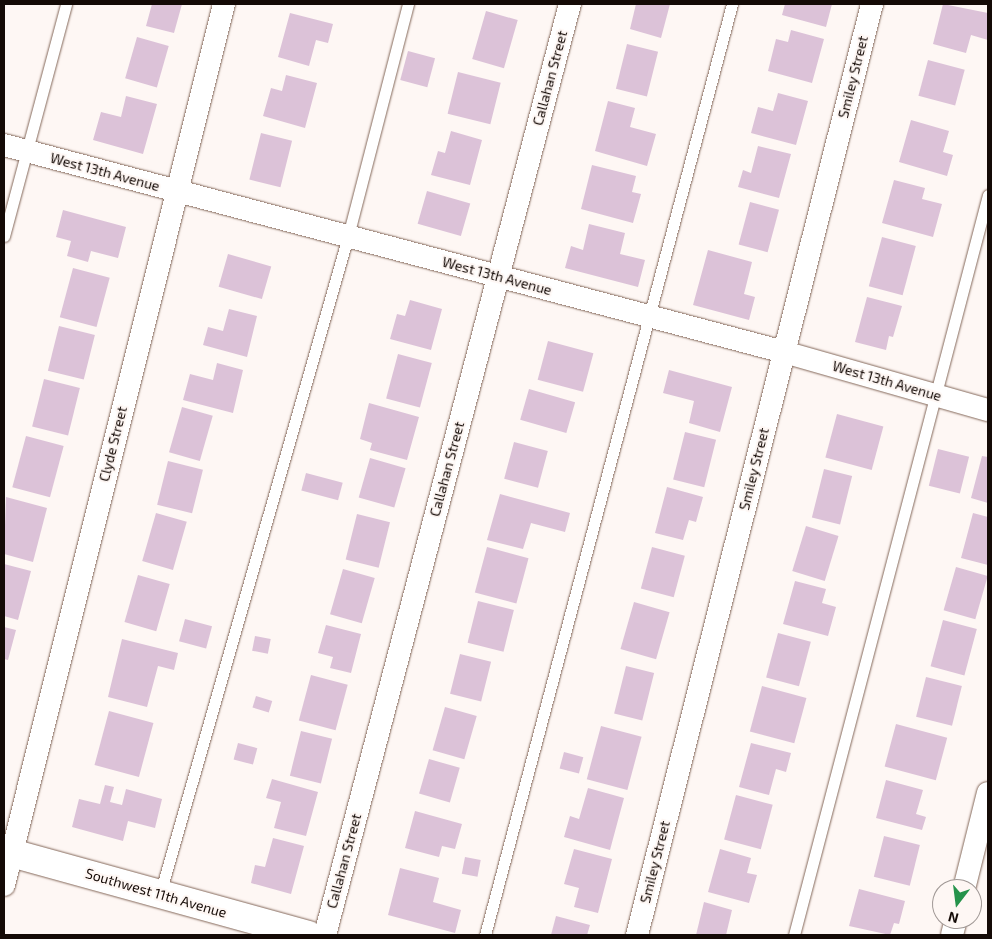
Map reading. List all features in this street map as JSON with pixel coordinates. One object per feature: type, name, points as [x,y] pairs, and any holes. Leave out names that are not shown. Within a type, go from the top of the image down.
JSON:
[{"type":"street","name":"Clyde Street","points":[[4,885],[8,852],[175,190],[224,4]]},
{"type":"street","name":"Callahan Street","points":[[325,935],[570,4]]},
{"type":"street","name":"Smiley Street","points":[[637,935],[872,4]]},
{"type":"street","name":"West 13th Avenue","points":[[4,145],[784,352],[988,410]]},
{"type":"street","points":[[966,879],[988,793]]},
{"type":"street","name":"Southwest 11th Avenue","points":[[8,852],[309,935]]},
{"type":"lane","points":[[4,236],[66,4]]},
{"type":"lane","points":[[160,894],[348,236],[408,4]]},
{"type":"lane","points":[[485,935],[652,317],[732,4]]},
{"type":"lane","points":[[794,935],[988,195]]},
{"type":"building","points":[[152,4],[182,4],[174,33],[146,26]]},
{"type":"building","points":[[636,4],[670,4],[661,38],[630,29]]},
{"type":"building","points":[[785,4],[832,4],[826,27],[782,15]]},
{"type":"building","points":[[943,4],[988,13],[988,40],[971,35],[966,53],[933,44]]},
{"type":"building","points":[[486,11],[518,20],[504,68],[472,59]]},
{"type":"building","points":[[290,13],[333,24],[328,43],[316,40],[309,66],[278,57]]},
{"type":"building","points":[[791,30],[824,39],[812,83],[768,71],[776,39],[788,42]]},
{"type":"building","points":[[137,37],[169,46],[157,87],[125,78]]},
{"type":"building","points":[[627,44],[658,52],[647,96],[616,89]]},
{"type":"building","points":[[408,51],[435,58],[427,87],[400,80]]},
{"type":"building","points":[[928,60],[965,70],[955,106],[918,96]]},
{"type":"building","points":[[458,72],[501,83],[490,124],[448,114]]},
{"type":"building","points":[[286,75],[317,83],[305,128],[263,116],[271,88],[282,91]]},
{"type":"building","points":[[778,93],[808,101],[796,145],[751,133],[758,107],[773,111]]},
{"type":"building","points":[[126,96],[157,104],[143,154],[93,140],[101,112],[121,117]]},
{"type":"building","points":[[608,101],[635,108],[630,127],[656,134],[647,166],[595,151]]},
{"type":"building","points":[[911,120],[949,131],[943,152],[953,155],[947,176],[899,162]]},
{"type":"building","points":[[451,131],[482,140],[470,185],[431,175],[438,151],[445,153]]},
{"type":"building","points":[[261,133],[292,141],[280,187],[249,180]]},
{"type":"building","points":[[758,146],[791,154],[779,198],[738,187],[743,170],[751,173]]},
{"type":"building","points":[[592,165],[636,176],[632,192],[641,194],[633,223],[581,209]]},
{"type":"building","points":[[894,180],[925,188],[922,199],[942,204],[933,237],[882,223]]},
{"type":"building","points":[[427,191],[470,203],[461,236],[418,224]]},
{"type":"building","points":[[750,202],[779,210],[768,252],[739,245]]},
{"type":"building","points":[[63,210],[126,227],[118,258],[91,251],[88,262],[67,256],[71,241],[56,237]]},
{"type":"building","points":[[589,224],[625,233],[620,254],[645,260],[638,287],[565,268],[571,246],[583,250]]},
{"type":"building","points":[[882,237],[916,246],[903,295],[869,286]]},
{"type":"building","points":[[708,250],[752,262],[744,294],[755,297],[749,320],[693,305]]},
{"type":"building","points":[[228,254],[271,266],[262,299],[219,287]]},
{"type":"building","points":[[73,268],[110,278],[97,327],[60,317]]},
{"type":"building","points":[[867,297],[902,306],[893,337],[889,336],[886,350],[855,342]]},
{"type":"building","points":[[410,300],[442,309],[431,350],[390,339],[397,314],[405,316]]},
{"type":"building","points":[[229,309],[257,316],[247,357],[203,345],[208,327],[223,331]]},
{"type":"building","points":[[59,326],[95,335],[84,380],[48,371]]},
{"type":"building","points":[[548,341],[593,353],[583,392],[538,380]]},
{"type":"building","points":[[398,354],[432,363],[420,407],[386,398]]},
{"type":"building","points":[[217,363],[243,370],[233,413],[183,400],[190,374],[213,380]]},
{"type":"building","points":[[669,370],[732,387],[720,432],[689,423],[694,401],[663,393]]},
{"type":"building","points":[[44,379],[80,388],[68,435],[32,427]]},
{"type":"building","points":[[529,389],[575,402],[566,433],[520,420]]},
{"type":"building","points":[[369,403],[419,417],[407,460],[370,450],[372,443],[360,439]]},
{"type":"building","points":[[182,407],[213,416],[200,461],[169,452]]},
{"type":"building","points":[[837,414],[883,426],[872,470],[825,457]]},
{"type":"building","points":[[685,432],[716,440],[704,487],[673,480]]},
{"type":"building","points":[[26,436],[64,446],[50,497],[12,487]]},
{"type":"building","points":[[514,442],[548,451],[538,488],[504,479]]},
{"type":"building","points":[[938,449],[969,457],[960,494],[929,486]]},
{"type":"building","points":[[982,456],[988,457],[988,503],[971,498]]},
{"type":"building","points":[[370,458],[406,468],[394,508],[359,497]]},
{"type":"building","points":[[168,461],[203,470],[192,513],[157,505]]},
{"type":"building","points":[[824,469],[852,476],[840,525],[812,518]]},
{"type":"building","points":[[306,473],[343,483],[338,500],[301,490]]},
{"type":"building","points":[[667,487],[703,497],[696,522],[689,520],[683,540],[655,533]]},
{"type":"building","points":[[500,494],[570,513],[565,532],[531,523],[523,549],[487,540]]},
{"type":"building","points":[[6,497],[47,508],[33,562],[4,554]]},
{"type":"building","points":[[156,513],[187,522],[173,570],[142,561]]},
{"type":"building","points":[[973,513],[988,517],[988,565],[961,558]]},
{"type":"building","points":[[357,514],[390,522],[379,568],[346,560]]},
{"type":"building","points":[[806,526],[839,536],[825,581],[792,571]]},
{"type":"building","points":[[487,547],[529,558],[516,604],[475,592]]},
{"type":"building","points":[[652,547],[685,556],[674,597],[641,589]]},
{"type":"building","points":[[4,564],[31,571],[18,620],[4,616]]},
{"type":"building","points":[[956,567],[988,576],[975,619],[944,610]]},
{"type":"building","points":[[343,569],[375,578],[362,623],[330,614]]},
{"type":"building","points":[[138,575],[170,584],[156,631],[124,622]]},
{"type":"building","points":[[795,581],[826,589],[822,603],[836,607],[828,636],[783,624]]},
{"type":"building","points":[[478,601],[514,610],[503,652],[468,643]]},
{"type":"building","points":[[634,602],[670,612],[656,659],[620,649]]},
{"type":"building","points":[[185,619],[212,626],[206,648],[179,641]]},
{"type":"building","points":[[943,620],[977,629],[964,675],[931,666]]},
{"type":"building","points":[[326,625],[361,634],[351,673],[330,668],[333,657],[318,653]]},
{"type":"building","points":[[4,627],[16,630],[8,660],[4,659]]},
{"type":"building","points":[[778,633],[811,642],[799,686],[766,677]]},
{"type":"building","points":[[255,636],[271,639],[268,654],[252,651]]},
{"type":"building","points":[[122,639],[178,653],[174,670],[158,666],[147,707],[108,697]]},
{"type":"building","points":[[460,654],[491,662],[481,702],[450,694]]},
{"type":"building","points":[[626,666],[654,673],[642,721],[614,714]]},
{"type":"building","points":[[311,675],[348,685],[336,730],[299,720]]},
{"type":"building","points":[[926,677],[962,686],[952,726],[916,717]]},
{"type":"building","points":[[762,686],[806,698],[794,743],[750,731]]},
{"type":"building","points":[[256,696],[272,701],[269,712],[252,707]]},
{"type":"building","points":[[445,707],[477,716],[464,759],[433,750]]},
{"type":"building","points":[[109,711],[153,723],[139,777],[95,765]]},
{"type":"building","points":[[896,724],[947,738],[936,780],[885,767]]},
{"type":"building","points":[[601,726],[642,737],[627,790],[587,779]]},
{"type":"building","points":[[301,731],[332,739],[321,783],[290,776]]},
{"type":"building","points":[[238,743],[257,748],[253,765],[234,759]]},
{"type":"building","points":[[751,743],[791,753],[786,772],[776,769],[769,795],[739,787]]},
{"type":"building","points":[[564,752],[583,757],[579,774],[560,768]]},
{"type":"building","points":[[429,759],[460,768],[450,802],[419,794]]},
{"type":"building","points":[[272,779],[318,792],[306,836],[274,828],[281,802],[266,798]]},
{"type":"building","points":[[886,780],[923,790],[916,814],[926,817],[922,830],[876,818]]},
{"type":"building","points":[[105,785],[114,787],[110,802],[122,805],[126,789],[162,799],[155,828],[128,821],[123,841],[72,827],[79,799],[100,804]]},
{"type":"building","points":[[588,788],[624,798],[610,850],[564,837],[570,816],[579,819]]},
{"type":"building","points":[[736,795],[773,805],[761,849],[724,839]]},
{"type":"building","points":[[415,811],[462,824],[455,849],[442,846],[439,857],[405,848]]},
{"type":"building","points":[[884,836],[920,845],[910,886],[874,877]]},
{"type":"building","points":[[273,838],[304,846],[291,894],[251,883],[255,865],[265,867]]},
{"type":"building","points":[[574,849],[612,859],[598,913],[574,907],[579,888],[564,884]]},
{"type":"building","points":[[720,849],[751,858],[747,873],[757,875],[749,903],[708,892]]},
{"type":"building","points":[[465,857],[481,860],[477,877],[462,874]]},
{"type":"building","points":[[400,868],[439,878],[433,902],[461,910],[455,933],[388,915]]},
{"type":"building","points":[[859,889],[905,901],[899,924],[894,923],[890,935],[849,926]]},
{"type":"building","points":[[704,902],[732,910],[726,935],[696,935]]},
{"type":"building","points":[[556,916],[590,925],[587,935],[551,935]]}]
